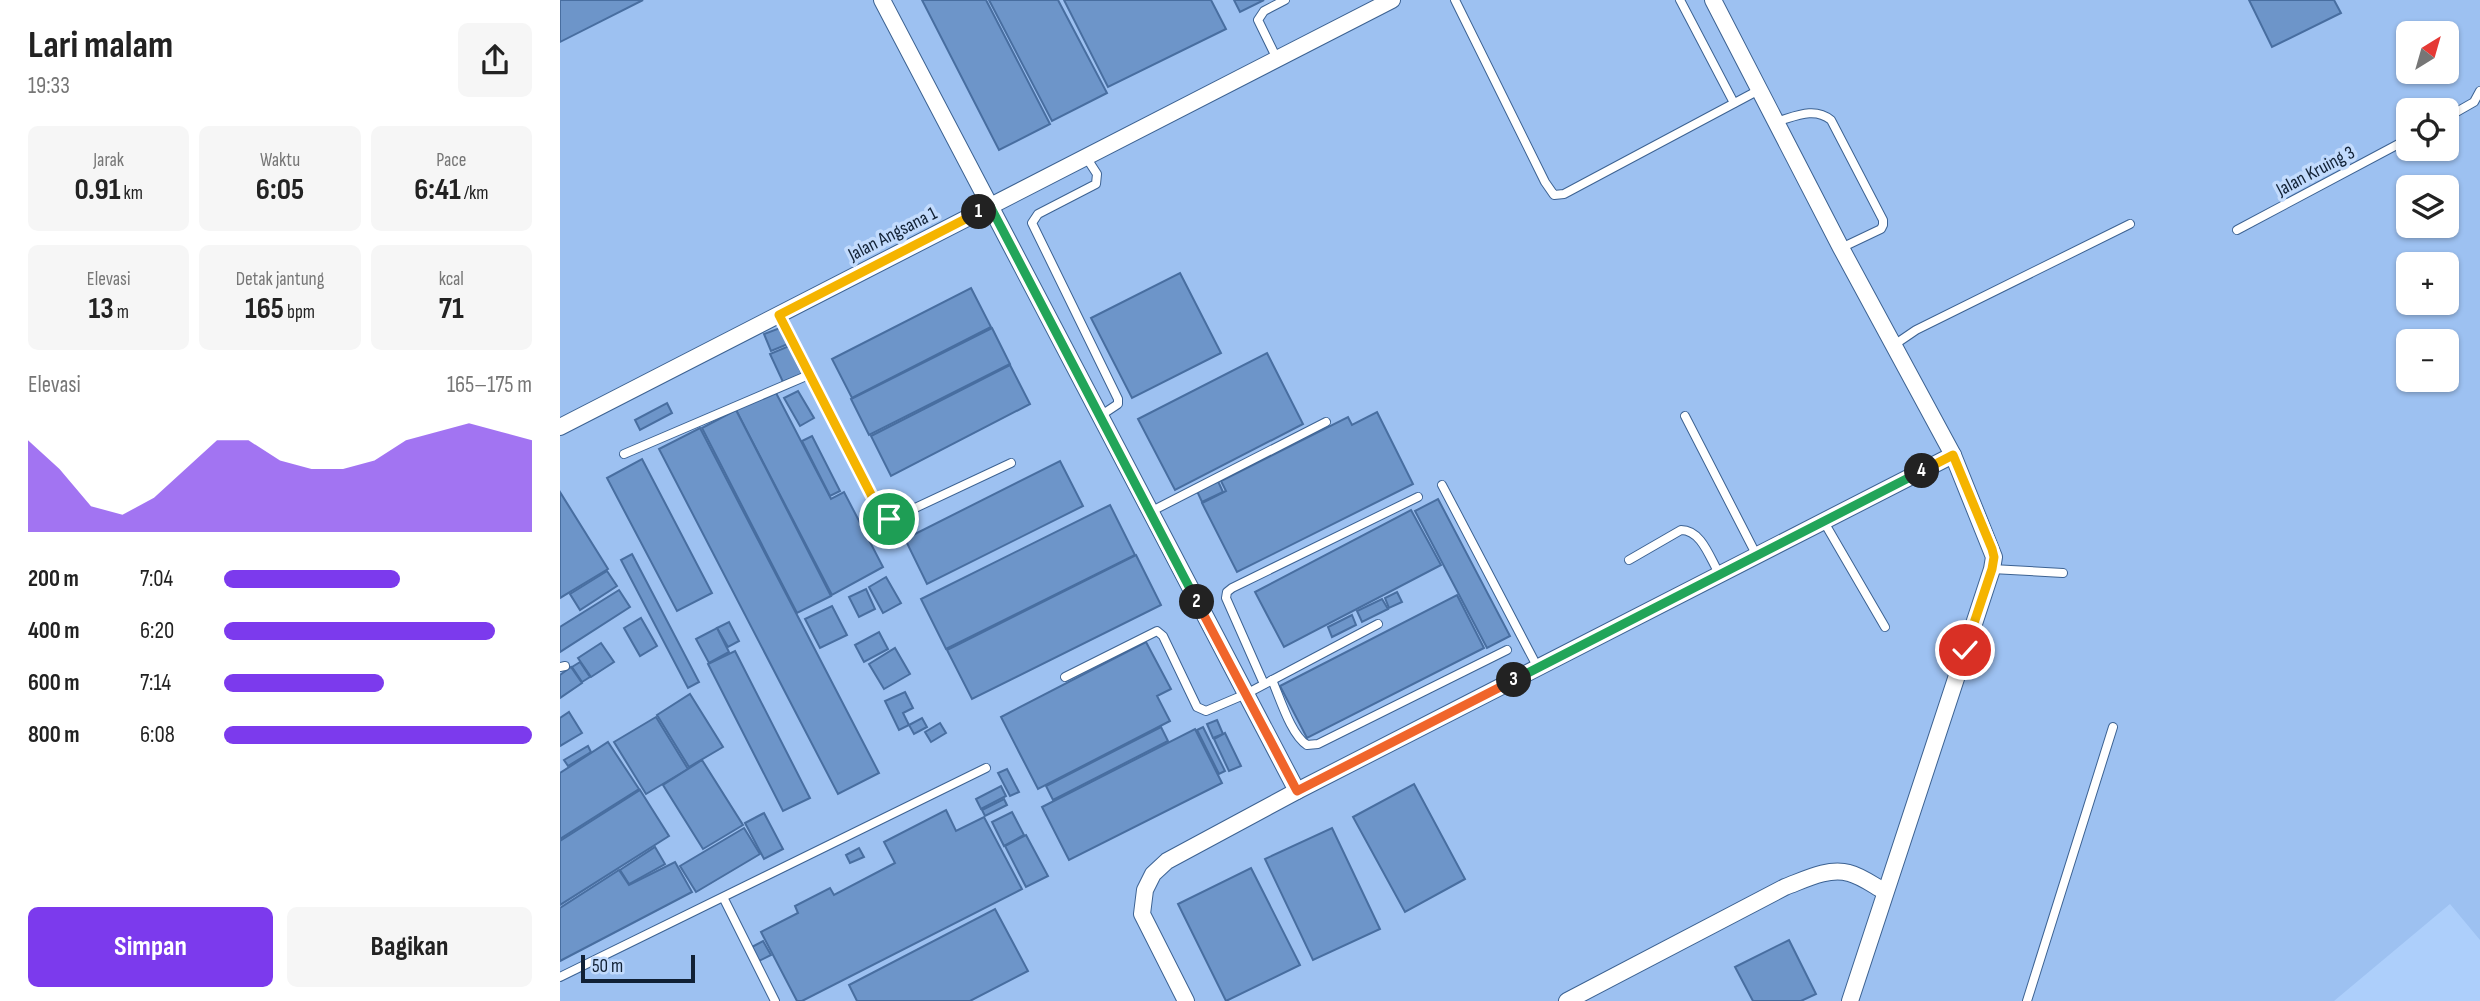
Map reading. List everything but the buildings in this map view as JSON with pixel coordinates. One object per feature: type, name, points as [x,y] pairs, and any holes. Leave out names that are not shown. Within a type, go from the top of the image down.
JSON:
[{"type":"street","points":[[882,0],[1297,791]]},
{"type":"street","name":"Jalan Angsana 1","points":[[560,427],[1392,0]]},
{"type":"street","points":[[1713,0],[1841,248],[1953,455],[1992,549],[1992,569],[1850,1001]]},
{"type":"street","points":[[1186,1001],[1142,914],[1144,890],[1153,874],[1167,861],[1297,791],[1953,455]]},
{"type":"street","points":[[1567,1001],[1785,887],[1816,875],[1850,873],[1884,891]]},
{"type":"lane","points":[[1277,59],[1258,20],[1264,11],[1285,0]]},
{"type":"lane","points":[[1455,0],[1548,188],[1554,195],[1564,194],[1759,90]]},
{"type":"lane","points":[[1680,0],[1734,103]]},
{"type":"lane","points":[[2459,111],[2474,102],[2480,91]]},
{"type":"lane","points":[[1775,122],[1813,111],[1831,120],[1883,225],[1881,229],[1841,248]]},
{"type":"lane","name":"Jalan Kruing 3","points":[[2237,230],[2396,145]]},
{"type":"lane","points":[[1086,157],[1097,174],[1097,184],[1038,214],[1032,223],[1118,399],[1115,408],[1100,416]]},
{"type":"lane","points":[[1894,345],[1916,330],[2130,224]]},
{"type":"lane","points":[[779,315],[878,508],[889,519],[1011,463]]},
{"type":"lane","points":[[624,454],[811,374]]},
{"type":"lane","points":[[1685,416],[1757,556]]},
{"type":"lane","points":[[1150,512],[1326,422]]},
{"type":"lane","points":[[1442,485],[1538,668]]},
{"type":"lane","points":[[1418,497],[1227,592],[1226,598],[1300,741],[1307,746],[1318,744],[1507,650]]},
{"type":"lane","points":[[1824,522],[1885,627]]},
{"type":"lane","points":[[1629,560],[1681,530],[1688,530],[1697,535],[1720,575]]},
{"type":"lane","points":[[1992,569],[2063,573]]},
{"type":"lane","points":[[1065,677],[1157,631],[1163,636],[1197,707],[1201,711],[1214,709],[1378,624]]},
{"type":"lane","points":[[2027,1001],[2113,727]]},
{"type":"lane","points":[[560,977],[724,899],[986,768]]},
{"type":"lane","points":[[724,899],[775,1001]]},
{"type":"shaded area","points":[[560,0],[2480,0],[2480,940],[2450,904],[2334,1001],[560,1001]]},
{"type":"route","points":[[889,519],[878,508],[779,315],[990,206],[1297,791],[1953,455],[1994,557],[1965,650]]}]
